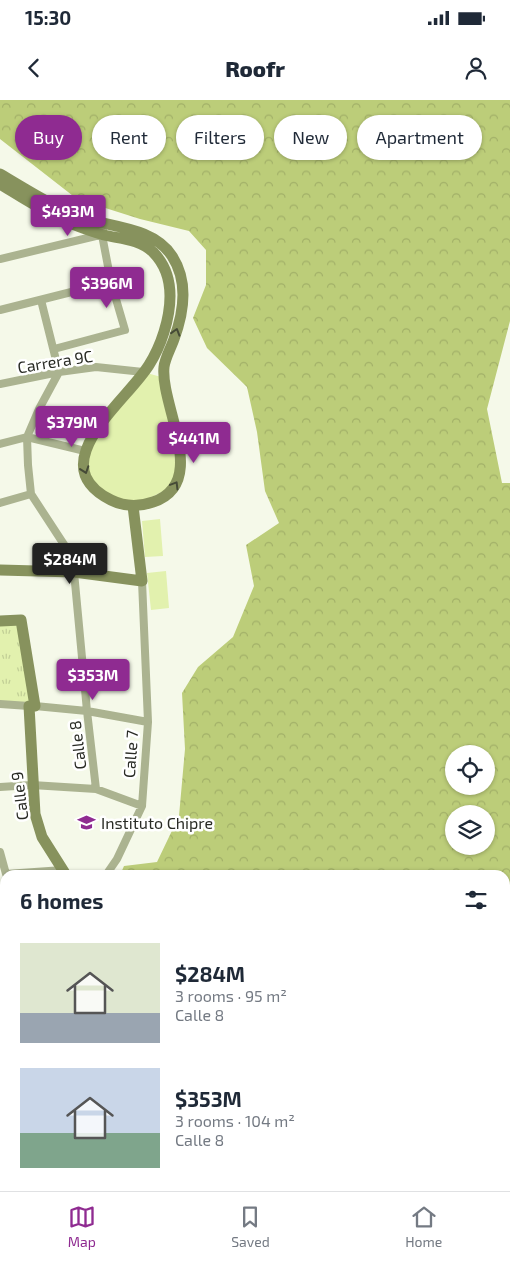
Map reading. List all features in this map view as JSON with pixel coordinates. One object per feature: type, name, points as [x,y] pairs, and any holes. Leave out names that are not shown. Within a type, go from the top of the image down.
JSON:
[{"type":"main road","points":[[0,174],[103,230],[137,231],[150,237],[166,248],[175,262],[184,291],[184,303],[164,366],[181,462],[176,485],[163,498],[147,504],[133,506],[111,500],[92,485],[82,462],[84,451],[95,431],[150,363],[163,332],[168,314],[170,293],[168,277],[164,267],[154,253],[142,244],[103,230],[70,224],[0,184]]},
{"type":"main road","name":"Calle 7","points":[[133,506],[142,581]]},
{"type":"main road","points":[[0,570],[74,572],[142,581]]},
{"type":"main road","name":"Calle 9","points":[[0,621],[21,620],[32,706],[32,785],[35,814],[42,838],[64,870]]},
{"type":"street","points":[[0,259],[103,230],[111,282],[125,330],[54,348]]},
{"type":"street","points":[[0,310],[111,282]]},
{"type":"street","points":[[41,300],[59,372]]},
{"type":"street","name":"Carrera 9C","points":[[0,384],[59,372],[96,367],[144,372]]},
{"type":"street","name":"Calle 8","points":[[59,372],[39,409],[27,437],[31,494],[65,546],[74,572],[96,789]]},
{"type":"street","points":[[0,444],[27,437],[84,451]]},
{"type":"street","points":[[0,504],[31,494]]},
{"type":"street","name":"Calle 7","points":[[110,870],[117,860],[142,806],[148,722],[142,581]]},
{"type":"street","points":[[0,704],[87,711],[148,722]]},
{"type":"street","points":[[0,787],[32,785],[96,789],[142,806]]},
{"type":"street","points":[[0,852],[5,870]]},
{"type":"green space","points":[[0,100],[510,100],[510,321],[487,409],[502,483],[510,483],[510,870],[122,870],[124,866],[157,862],[179,816],[185,749],[182,693],[198,667],[233,637],[254,586],[246,545],[279,523],[265,491],[257,432],[247,387],[207,348],[193,318],[206,285],[206,250],[189,231],[140,219],[77,199],[27,160],[82,160],[82,115],[15,115],[15,151],[0,139]]},
{"type":"green space","points":[[143,372],[165,378],[173,417],[176,485],[133,506],[92,485],[85,451]]},
{"type":"green space","points":[[160,519],[163,556],[145,557],[142,521]]},
{"type":"green space","points":[[166,571],[169,608],[151,610],[147,573]]},
{"type":"green space","points":[[0,623],[19,625],[38,707],[0,704]]},
{"type":"place","name":"Instituto Chipre","points":[[87,822]]}]
